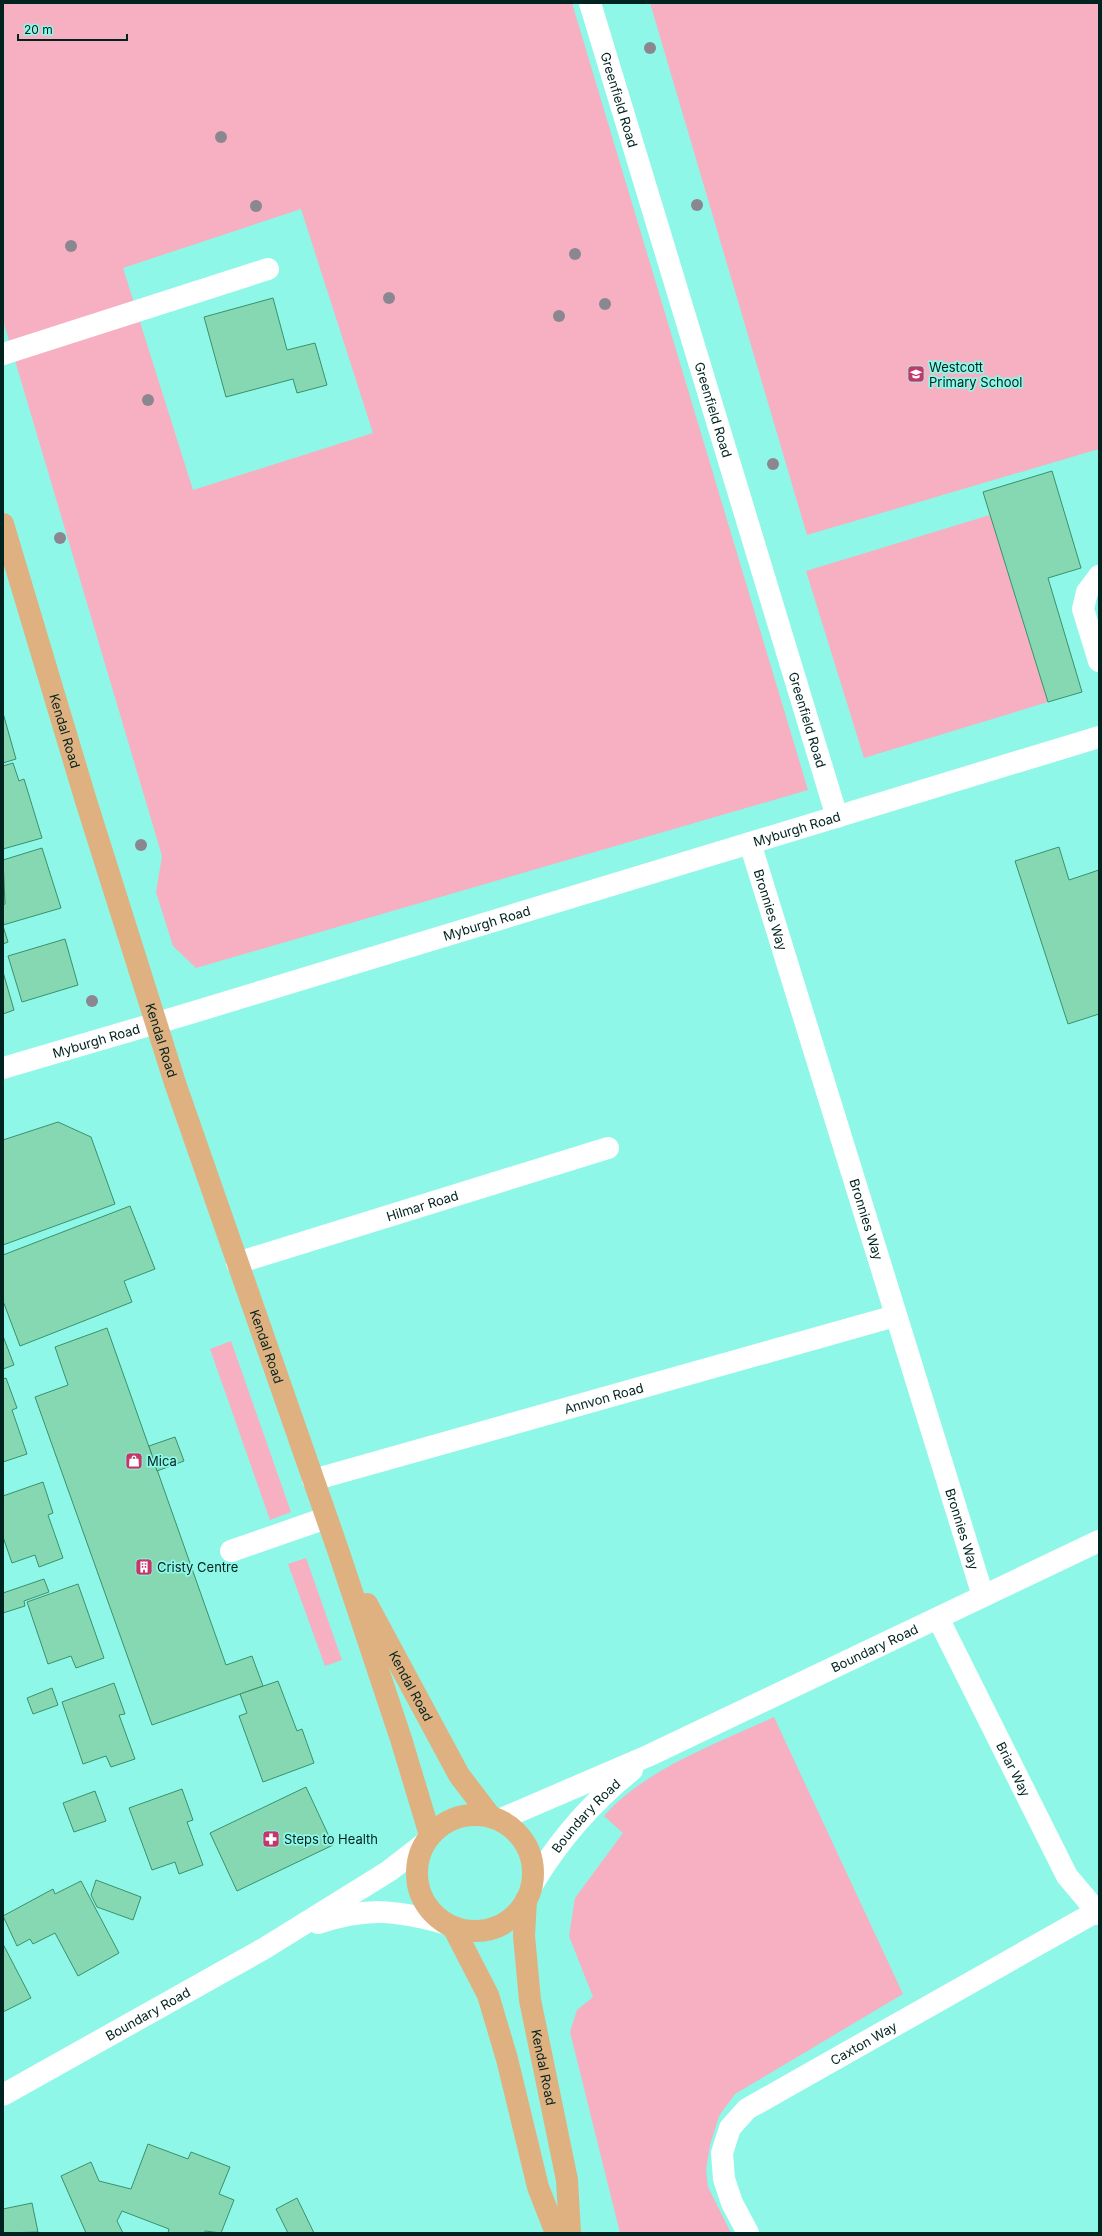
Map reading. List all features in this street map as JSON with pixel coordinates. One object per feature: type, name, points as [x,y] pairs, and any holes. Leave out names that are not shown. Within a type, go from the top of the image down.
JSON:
[{"type":"main road","name":"Kendal Road","points":[[3,524],[86,801],[156,1023],[237,1262],[338,1550],[401,1739],[427,1839]]},
{"type":"main road","name":"Kendal Road","points":[[338,1550],[459,1775],[495,1819]]},
{"type":"main road","points":[[448,1925],[464,1931],[477,1931],[501,1926],[520,1911],[529,1893],[532,1862],[528,1850],[515,1831],[495,1819],[475,1815],[462,1816],[450,1820],[427,1839],[416,1868],[420,1893],[426,1904],[448,1925],[488,1995],[507,2059],[538,2188],[556,2233]]},
{"type":"main road","name":"Kendal Road","points":[[529,1893],[524,1936],[530,2000],[567,2180],[570,2233]]},
{"type":"street","name":"Greenfield Road","points":[[590,3],[837,817]]},
{"type":"street","points":[[3,354],[268,269]]},
{"type":"street","points":[[1099,576],[1087,592],[1083,609],[1099,661]]},
{"type":"street","name":"Myburgh Road","points":[[3,1068],[1099,737]]},
{"type":"street","name":"Bronnies Way","points":[[750,843],[895,1316],[983,1596]]},
{"type":"street","name":"Hilmar Road","points":[[237,1262],[608,1148]]},
{"type":"street","name":"Annvon Road","points":[[313,1480],[895,1316]]},
{"type":"street","points":[[231,1551],[326,1518]]},
{"type":"street","name":"Boundary Road","points":[[495,1819],[650,1756],[1099,1541]]},
{"type":"street","name":"Briar Way","points":[[938,1618],[1067,1876],[1098,1912]]},
{"type":"street","name":"Boundary Road","points":[[529,1893],[553,1851],[588,1809],[650,1756]]},
{"type":"street","name":"Boundary Road","points":[[3,2096],[293,1932],[389,1871],[427,1839]]},
{"type":"street","name":"Boundary Road","points":[[293,1932],[338,1917],[371,1911],[410,1914],[448,1925]]},
{"type":"street","name":"Caxton Way","points":[[748,2233],[732,2203],[724,2179],[722,2152],[730,2128],[747,2109],[1098,1912]]},
{"type":"shaded area","points":[[3,3],[572,3],[808,790],[196,968],[173,946],[156,892],[162,856],[3,320]],"holes":[[[301,209],[373,433],[193,490],[123,268]]]},
{"type":"shaded area","name":"Westcott Primary School","points":[[650,3],[1099,3],[1099,449],[807,535]]},
{"type":"shaded area","points":[[990,515],[1048,702],[864,758],[806,571]]},
{"type":"shaded area","points":[[231,1341],[291,1512],[270,1520],[210,1349]]},
{"type":"shaded area","points":[[306,1558],[342,1660],[325,1666],[288,1564]]},
{"type":"shaded area","points":[[774,1717],[903,1994],[735,2094],[719,2116],[710,2145],[706,2170],[708,2187],[731,2233],[620,2233],[570,2032],[577,2010],[593,1997],[569,1936],[575,1898],[623,1833],[604,1816],[621,1799],[640,1784],[683,1759],[706,1747]]},
{"type":"building","points":[[273,298],[287,350],[315,343],[327,385],[297,393],[293,379],[226,397],[204,317]]},
{"type":"building","points":[[1052,471],[1081,568],[1048,578],[1082,692],[1048,702],[983,492]]},
{"type":"building","points":[[3,713],[16,759],[3,763]]},
{"type":"building","points":[[13,763],[19,781],[24,779],[42,838],[3,849],[3,766]]},
{"type":"building","points":[[1059,847],[1069,880],[1099,870],[1099,1014],[1068,1024],[1015,861]]},
{"type":"building","points":[[42,848],[61,908],[3,925],[3,905],[5,904],[3,860]]},
{"type":"building","points":[[3,926],[8,942],[3,944]]},
{"type":"building","points":[[65,939],[78,985],[22,1002],[8,956]]},
{"type":"building","points":[[3,972],[14,1010],[3,1014]]},
{"type":"building","points":[[58,1122],[91,1137],[115,1204],[3,1245],[3,1140]]},
{"type":"building","points":[[130,1206],[155,1269],[124,1281],[132,1302],[20,1346],[3,1301],[3,1255]]},
{"type":"building","name":"Cristy Centre","points":[[107,1328],[226,1665],[252,1656],[263,1686],[152,1725],[35,1397],[68,1385],[55,1347]]},
{"type":"building","points":[[3,1336],[14,1365],[3,1369]]},
{"type":"building","points":[[6,1378],[17,1408],[12,1410],[27,1454],[3,1462],[3,1379]]},
{"type":"building","points":[[175,1437],[184,1461],[157,1471],[149,1446]]},
{"type":"building","points":[[43,1482],[53,1513],[48,1515],[63,1558],[39,1567],[35,1555],[12,1563],[3,1537],[3,1496]]},
{"type":"building","points":[[44,1579],[49,1592],[24,1601],[25,1606],[3,1613],[3,1593]]},
{"type":"building","points":[[78,1584],[104,1658],[76,1668],[71,1656],[48,1664],[27,1602]]},
{"type":"building","points":[[278,1681],[297,1731],[302,1729],[314,1763],[263,1782],[239,1716],[247,1713],[240,1694]]},
{"type":"building","points":[[114,1683],[125,1714],[119,1715],[135,1759],[111,1767],[106,1756],[83,1764],[62,1702]]},
{"type":"building","points":[[52,1688],[58,1705],[33,1714],[27,1698]]},
{"type":"building","name":"Steps to Health","points":[[306,1787],[333,1845],[237,1891],[210,1833]]},
{"type":"building","points":[[182,1789],[193,1820],[187,1822],[203,1865],[179,1874],[175,1862],[152,1870],[129,1808]]},
{"type":"building","points":[[95,1791],[106,1821],[74,1832],[63,1803]]},
{"type":"building","points":[[96,1880],[141,1897],[133,1920],[97,1907],[91,1895]]},
{"type":"building","points":[[81,1881],[119,1953],[78,1976],[55,1933],[33,1944],[30,1939],[17,1946],[3,1916],[53,1889],[55,1894]]},
{"type":"building","points":[[3,1944],[31,1998],[3,2012]]},
{"type":"building","points":[[148,2144],[188,2159],[191,2152],[230,2167],[219,2194],[234,2200],[221,2233],[205,2231],[204,2233],[168,2233],[169,2229],[122,2211],[117,2221],[123,2233],[86,2233],[61,2176],[91,2162],[99,2181],[131,2189]]},
{"type":"building","points":[[297,2198],[314,2233],[288,2233],[276,2209]]},
{"type":"building","points":[[32,2203],[38,2232],[3,2233],[3,2209]]},
{"type":"place","name":"Westcott Primary School","points":[[916,374]]},
{"type":"place","name":"Mica","points":[[134,1461]]},
{"type":"place","name":"Cristy Centre","points":[[144,1567]]},
{"type":"place","name":"Steps to Health","points":[[271,1839]]}]
